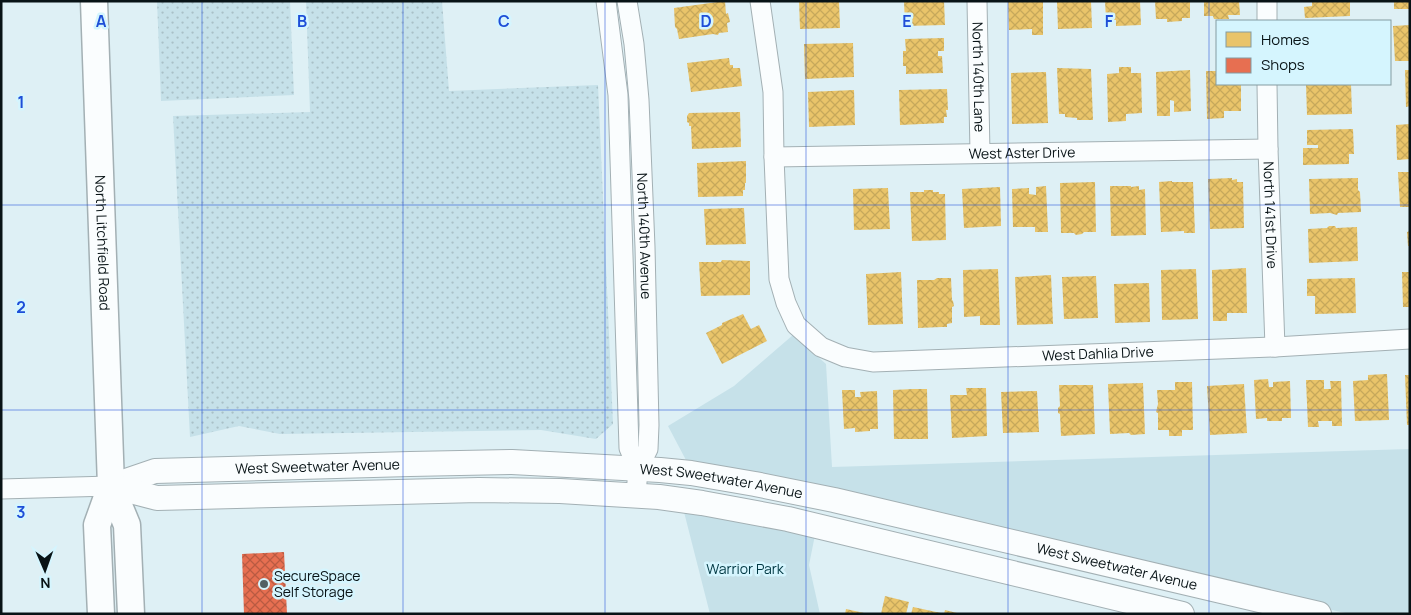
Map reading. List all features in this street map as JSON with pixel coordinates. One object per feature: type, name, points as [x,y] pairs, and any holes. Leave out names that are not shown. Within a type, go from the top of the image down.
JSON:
[{"type":"main road","name":"North Litchfield Road","points":[[94,1],[111,486],[127,525],[131,614]]},
{"type":"main road","name":"North Litchfield Road","points":[[101,614],[97,525],[111,486]]},
{"type":"street","name":"North 140th Avenue","points":[[606,1],[618,95],[629,448],[638,469]]},
{"type":"street","name":"North 140th Avenue","points":[[627,1],[640,100],[649,425],[648,449],[638,469],[636,495]]},
{"type":"street","points":[[760,1],[773,92],[774,157]]},
{"type":"street","name":"North 140th Lane","points":[[977,1],[980,153]]},
{"type":"street","points":[[1267,1],[1267,20]]},
{"type":"street","name":"North 141st Drive","points":[[1267,85],[1275,347]]},
{"type":"street","name":"West Aster Drive","points":[[774,157],[1268,148]]},
{"type":"street","name":"West Dahlia Drive","points":[[774,157],[779,280],[786,303],[796,325],[821,348],[845,358],[873,362],[1275,347],[1410,339]]},
{"type":"street","name":"West Sweetwater Avenue","points":[[111,486],[155,471],[410,464],[512,462],[692,473],[796,492],[1319,614]]},
{"type":"street","name":"West Sweetwater Avenue","points":[[1,489],[111,486],[157,498],[479,490],[560,491],[659,497],[788,519],[1182,614]]},
{"type":"street","points":[[1109,596],[1114,566]]},
{"type":"green space","points":[[157,1],[290,1],[294,95],[161,101]]},
{"type":"green space","points":[[306,1],[442,1],[449,91],[598,85],[613,424],[596,439],[541,430],[280,434],[239,426],[190,437],[173,116],[310,112]]},
{"type":"green space","points":[[793,335],[826,364],[832,467],[1410,449],[1410,614],[1350,614],[687,462],[668,426],[734,386]]},
{"type":"green space","name":"Warrior Park","points":[[684,512],[815,535],[809,565],[820,614],[710,614]]},
{"type":"building: Homes","points":[[725,1],[726,14],[728,13],[730,22],[727,23],[728,32],[719,33],[718,35],[713,34],[679,39],[675,27],[674,8]]},
{"type":"building: Homes","points":[[799,1],[839,1],[840,28],[800,29]]},
{"type":"building: Homes","points":[[904,1],[944,1],[945,25],[905,26]]},
{"type":"building: Homes","points":[[1008,1],[1043,1],[1043,35],[1032,35],[1032,29],[1009,30]]},
{"type":"building: Homes","points":[[1057,1],[1091,1],[1092,28],[1058,29]]},
{"type":"building: Homes","points":[[1105,1],[1140,1],[1141,25],[1116,26],[1116,20],[1106,20]]},
{"type":"building: Homes","points":[[1155,1],[1190,1],[1190,18],[1182,18],[1182,21],[1167,22],[1167,19],[1156,19]]},
{"type":"building: Homes","points":[[1204,1],[1239,1],[1240,15],[1228,15],[1229,19],[1214,19],[1213,16],[1204,16]]},
{"type":"building: Homes","points":[[1312,1],[1350,1],[1350,16],[1305,18],[1304,7],[1312,6]]},
{"type":"building: Homes","points":[[1394,1],[1410,1],[1410,9],[1394,9]]},
{"type":"building: Homes","points":[[1410,25],[1410,61],[1395,61],[1393,26]]},
{"type":"building: Homes","points":[[944,38],[944,51],[938,51],[938,56],[942,56],[943,73],[906,74],[906,66],[903,66],[903,51],[906,51],[905,39]]},
{"type":"building: Homes","points":[[853,43],[854,77],[805,79],[804,44]]},
{"type":"building: Homes","points":[[729,58],[730,65],[733,65],[733,68],[740,68],[742,86],[691,92],[687,63]]},
{"type":"building: Homes","points":[[1119,67],[1131,67],[1131,73],[1141,73],[1142,113],[1126,114],[1126,121],[1108,122],[1107,74],[1119,73]]},
{"type":"building: Homes","points":[[1057,68],[1091,69],[1093,120],[1077,120],[1077,118],[1065,117],[1065,114],[1059,114]]},
{"type":"building: Homes","points":[[1190,70],[1191,111],[1174,112],[1174,101],[1170,100],[1170,116],[1157,116],[1156,72]]},
{"type":"building: Homes","points":[[1405,70],[1410,70],[1410,106],[1406,107]]},
{"type":"building: Homes","points":[[1206,71],[1216,71],[1216,85],[1241,85],[1241,111],[1224,111],[1224,118],[1207,119]]},
{"type":"building: Homes","points":[[1046,72],[1048,123],[1012,124],[1011,73]]},
{"type":"building: Homes","points":[[1306,85],[1351,85],[1352,114],[1307,115]]},
{"type":"building: Homes","points":[[947,89],[948,110],[946,110],[947,117],[944,117],[944,123],[900,125],[899,90]]},
{"type":"building: Homes","points":[[854,90],[855,125],[809,127],[808,92]]},
{"type":"building: Homes","points":[[740,112],[741,147],[692,149],[691,126],[687,122],[689,113]]},
{"type":"building: Homes","points":[[1410,124],[1410,159],[1397,160],[1396,125]]},
{"type":"building: Homes","points":[[1353,129],[1354,154],[1349,154],[1349,164],[1303,165],[1303,148],[1318,148],[1318,145],[1307,145],[1307,130]]},
{"type":"building: Homes","points":[[746,161],[746,183],[743,196],[698,197],[697,163]]},
{"type":"building: Homes","points":[[1398,172],[1410,172],[1410,207],[1400,207]]},
{"type":"building: Homes","points":[[1232,178],[1232,180],[1237,179],[1237,182],[1243,182],[1244,228],[1210,229],[1208,179]]},
{"type":"building: Homes","points":[[1358,178],[1361,212],[1338,213],[1337,215],[1330,213],[1310,214],[1309,179]]},
{"type":"building: Homes","points":[[1095,182],[1096,232],[1084,232],[1076,235],[1074,233],[1061,233],[1060,183]]},
{"type":"building: Homes","points":[[1159,182],[1193,182],[1195,233],[1184,233],[1184,231],[1161,232]]},
{"type":"building: Homes","points":[[1046,186],[1048,232],[1035,232],[1035,227],[1013,227],[1012,189],[1029,188],[1029,194],[1036,195],[1036,187]]},
{"type":"building: Homes","points":[[1110,186],[1139,186],[1139,190],[1145,189],[1146,235],[1111,236]]},
{"type":"building: Homes","points":[[1000,187],[1001,226],[964,228],[962,189]]},
{"type":"building: Homes","points":[[888,188],[890,229],[854,230],[853,189]]},
{"type":"building: Homes","points":[[924,190],[933,190],[933,192],[939,192],[939,194],[945,194],[946,240],[912,241],[910,192],[924,192]]},
{"type":"building: Homes","points":[[744,208],[746,244],[706,245],[704,209]]},
{"type":"building: Homes","points":[[1335,226],[1336,228],[1357,227],[1358,261],[1309,263],[1308,229],[1327,228]]},
{"type":"building: Homes","points":[[1410,231],[1410,246],[1408,246],[1407,232]]},
{"type":"building: Homes","points":[[722,260],[750,261],[750,295],[701,296],[699,262],[721,262]]},
{"type":"building: Homes","points":[[1246,268],[1247,313],[1227,313],[1227,321],[1213,321],[1212,270]]},
{"type":"building: Homes","points":[[998,269],[1000,325],[980,325],[980,316],[964,317],[963,270]]},
{"type":"building: Homes","points":[[1196,269],[1198,319],[1162,320],[1161,270]]},
{"type":"building: Homes","points":[[901,272],[903,324],[868,325],[866,274]]},
{"type":"building: Homes","points":[[1402,272],[1410,272],[1410,307],[1403,307]]},
{"type":"building: Homes","points":[[1051,275],[1053,324],[1017,325],[1015,277]]},
{"type":"building: Homes","points":[[1096,276],[1098,318],[1064,319],[1062,277]]},
{"type":"building: Homes","points":[[937,278],[951,278],[954,306],[952,307],[952,323],[947,324],[947,327],[918,328],[917,280],[934,280]]},
{"type":"building: Homes","points":[[1355,278],[1356,313],[1315,314],[1315,296],[1307,296],[1307,279]]},
{"type":"building: Homes","points":[[1149,283],[1150,322],[1115,323],[1114,284]]},
{"type":"building: Homes","points":[[743,314],[751,329],[759,325],[767,341],[722,364],[706,333],[722,325],[722,323]]},
{"type":"building: Homes","points":[[1387,374],[1389,420],[1355,421],[1353,381],[1368,380],[1368,375]]},
{"type":"building: Homes","points":[[1405,375],[1410,375],[1410,425],[1407,425]]},
{"type":"building: Homes","points":[[1268,379],[1269,387],[1273,387],[1273,382],[1290,381],[1291,418],[1282,418],[1282,421],[1267,421],[1267,418],[1256,419],[1254,380]]},
{"type":"building: Homes","points":[[1306,380],[1324,380],[1324,389],[1331,389],[1330,381],[1341,381],[1342,426],[1332,426],[1332,421],[1318,421],[1319,427],[1308,427]]},
{"type":"building: Homes","points":[[1175,382],[1192,382],[1193,430],[1182,430],[1182,436],[1169,436],[1169,430],[1158,430],[1158,413],[1156,412],[1158,404],[1157,390],[1175,390]]},
{"type":"building: Homes","points":[[1143,383],[1145,434],[1110,434],[1108,384]]},
{"type":"building: Homes","points":[[1244,384],[1247,433],[1210,435],[1207,386]]},
{"type":"building: Homes","points":[[1059,385],[1093,385],[1095,434],[1061,436],[1060,414],[1058,413],[1060,406]]},
{"type":"building: Homes","points":[[966,388],[986,388],[987,436],[952,438],[950,395],[967,395]]},
{"type":"building: Homes","points":[[927,389],[928,439],[894,439],[893,390]]},
{"type":"building: Homes","points":[[842,390],[855,390],[855,397],[861,397],[860,392],[877,391],[878,429],[855,432],[855,428],[844,429]]},
{"type":"building: Homes","points":[[1037,391],[1039,432],[1003,433],[1001,392]]},
{"type":"building: Homes","points":[[885,596],[909,602],[906,614],[881,614]]},
{"type":"building: Homes","points":[[913,607],[941,613],[941,614],[911,614]]},
{"type":"building: Homes","points":[[846,609],[864,613],[864,614],[845,614]]},
{"type":"building: Homes","points":[[945,610],[957,613],[957,614],[944,614]]},
{"type":"building: Shops","name":"SecureSpace Self Storage","points":[[284,552],[287,614],[244,614],[242,554]]},
{"type":"place","name":"SecureSpace Self Storage","points":[[264,584]]}]
